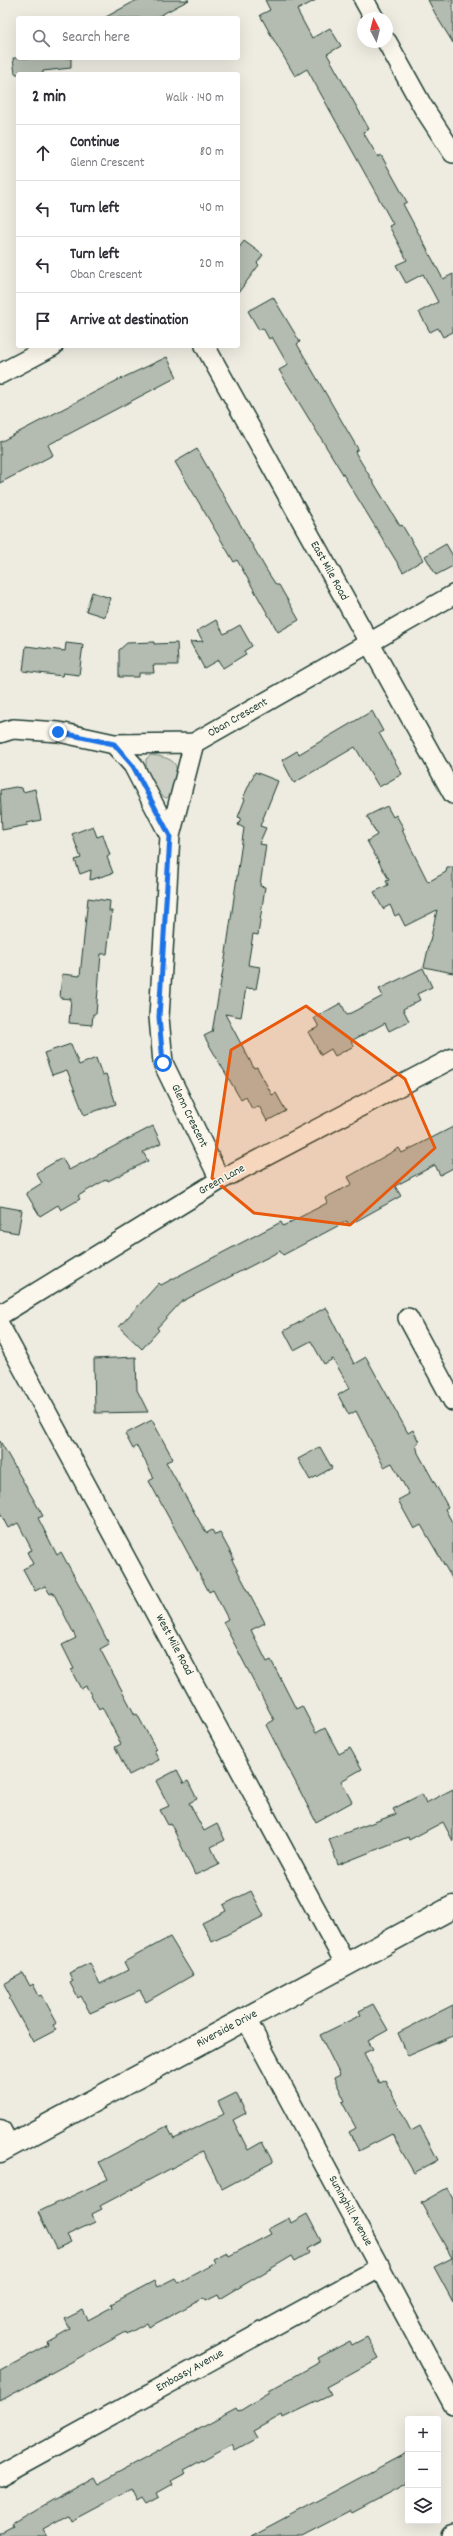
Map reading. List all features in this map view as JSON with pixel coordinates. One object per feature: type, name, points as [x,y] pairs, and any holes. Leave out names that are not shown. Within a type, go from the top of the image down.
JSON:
[{"type":"main road","name":"Riverside Drive","points":[[3,2143],[246,2019],[453,1907]]},
{"type":"street","points":[[364,0],[371,12]]},
{"type":"street","points":[[390,48],[423,107],[453,153]]},
{"type":"street","points":[[0,374],[49,348]]},
{"type":"street","name":"East Mile Road","points":[[206,348],[453,794]]},
{"type":"street","name":"Oban Crescent","points":[[0,732],[13,729],[58,732],[114,744],[194,743],[368,642],[453,595]]},
{"type":"street","name":"Glenn Crescent","points":[[194,743],[170,836],[159,1017],[163,1063],[220,1180]]},
{"type":"street","points":[[114,744],[133,766],[170,836]]},
{"type":"street","name":"Green Lane","points":[[0,1315],[220,1180],[453,1058]]},
{"type":"street","points":[[408,1318],[453,1402]]},
{"type":"street","name":"West Mile Road","points":[[0,1326],[346,1964]]},
{"type":"street","name":"Suninghill Avenue","points":[[246,2019],[381,2267],[453,2404]]},
{"type":"street","name":"Embassy Avenue","points":[[0,2476],[381,2267]]},
{"type":"highlighted area","points":[[306,1006],[405,1079],[435,1148],[350,1225],[254,1213],[212,1178],[231,1050]]},
{"type":"shaded area","points":[[151,755],[169,759],[176,767],[171,796],[166,798],[161,795],[150,782],[146,759]]},
{"type":"building","points":[[137,0],[189,0],[159,16],[108,16]]},
{"type":"building","points":[[265,0],[316,0],[297,10],[312,38],[330,28],[341,46],[327,54],[369,129],[363,132],[378,157],[381,155],[407,202],[403,204],[443,279],[453,274],[453,332],[443,337],[438,328],[430,332],[419,312],[438,302],[423,274],[406,283],[396,265],[407,260],[389,226],[393,224],[307,69],[295,76],[272,37],[260,15],[270,10]]},
{"type":"building","points":[[428,0],[453,0],[453,43],[437,17]]},
{"type":"building","points":[[13,58],[16,58],[16,60],[71,60],[71,68],[43,72],[16,72],[15,74]]},
{"type":"building","points":[[244,241],[263,255],[257,263],[259,265],[240,290],[240,246]]},
{"type":"building","points":[[273,297],[300,342],[297,344],[358,449],[355,452],[400,526],[402,525],[423,560],[403,572],[279,370],[288,365],[272,337],[269,339],[263,328],[259,330],[248,311]]},
{"type":"building","points":[[167,357],[177,377],[48,445],[53,455],[0,483],[0,442],[116,381]]},
{"type":"building","points":[[197,449],[267,571],[276,585],[279,585],[299,620],[278,632],[237,560],[234,562],[175,462]]},
{"type":"building","points":[[446,544],[453,556],[453,566],[436,575],[425,556]]},
{"type":"building","points":[[92,592],[110,598],[105,617],[86,611]]},
{"type":"building","points":[[216,620],[224,634],[240,625],[252,646],[244,651],[246,654],[223,668],[218,660],[204,668],[190,642],[203,641],[197,631]]},
{"type":"building","points":[[154,642],[154,644],[177,643],[178,665],[153,665],[154,673],[139,673],[139,677],[119,677],[119,650],[127,643]]},
{"type":"building","points":[[66,643],[83,645],[79,675],[63,673],[62,676],[23,671],[26,646],[65,651]]},
{"type":"building","points":[[372,711],[383,731],[379,733],[402,774],[379,787],[355,747],[294,783],[282,760],[297,751],[299,754]]},
{"type":"building","points":[[255,772],[278,781],[260,826],[266,828],[259,844],[266,845],[260,886],[265,887],[258,935],[253,934],[248,965],[260,967],[256,989],[246,988],[241,1017],[225,1014],[254,1068],[257,1067],[272,1095],[276,1093],[286,1111],[267,1121],[259,1106],[252,1109],[246,1097],[241,1100],[204,1036],[212,1032],[226,953],[244,828],[238,825],[241,818],[238,817],[245,799],[243,798]]},
{"type":"building","points":[[15,787],[22,788],[23,792],[35,789],[41,820],[27,823],[28,825],[2,830],[0,790]]},
{"type":"building","points":[[387,806],[393,817],[396,815],[404,829],[402,830],[428,882],[446,872],[447,867],[453,867],[453,973],[424,967],[437,910],[405,926],[399,914],[395,916],[390,905],[383,909],[374,892],[388,885],[386,881],[389,880],[367,841],[377,835],[367,816]]},
{"type":"building","points":[[93,826],[97,837],[103,835],[110,855],[107,857],[113,873],[90,880],[91,870],[80,874],[75,860],[81,858],[72,834]]},
{"type":"building","points":[[88,898],[110,901],[109,911],[112,911],[107,954],[101,954],[96,1014],[93,1014],[92,1025],[69,1023],[71,999],[60,998],[62,974],[80,976]]},
{"type":"building","points":[[423,968],[432,987],[417,994],[420,1000],[403,1009],[409,1021],[389,1031],[385,1023],[351,1041],[354,1046],[335,1056],[331,1049],[321,1055],[308,1032],[319,1027],[314,1018],[341,1003],[347,1015],[383,996],[379,989]]},
{"type":"building","points":[[71,1044],[79,1065],[96,1058],[102,1075],[106,1074],[116,1104],[84,1115],[67,1070],[52,1075],[44,1053]]},
{"type":"building","points":[[153,1126],[161,1143],[143,1152],[148,1161],[108,1181],[107,1179],[78,1196],[80,1199],[61,1210],[58,1205],[40,1216],[26,1193],[42,1183],[36,1173],[62,1158],[69,1170]]},
{"type":"building","points":[[453,1127],[453,1168],[440,1175],[435,1165],[395,1186],[401,1196],[349,1225],[347,1221],[283,1255],[280,1251],[181,1302],[157,1328],[159,1330],[142,1349],[119,1327],[159,1283],[161,1285],[281,1222],[283,1226],[327,1203],[325,1198],[352,1184],[348,1177],[399,1148],[402,1153]]},
{"type":"building","points":[[0,1206],[22,1210],[18,1233],[0,1230]]},
{"type":"building","points":[[326,1307],[354,1364],[366,1357],[408,1433],[413,1430],[419,1442],[416,1444],[418,1453],[448,1507],[445,1509],[453,1524],[453,1580],[421,1525],[414,1529],[398,1500],[409,1494],[392,1463],[384,1467],[356,1411],[349,1415],[338,1395],[350,1388],[333,1359],[324,1364],[311,1341],[294,1350],[284,1331]]},
{"type":"building","points":[[136,1357],[137,1390],[148,1412],[95,1413],[94,1359]]},
{"type":"building","points":[[152,1420],[173,1459],[166,1462],[207,1533],[212,1530],[215,1535],[220,1533],[234,1559],[232,1560],[265,1623],[251,1630],[267,1662],[271,1660],[296,1709],[302,1706],[316,1733],[325,1728],[339,1754],[350,1748],[362,1769],[341,1781],[352,1802],[316,1822],[266,1725],[274,1720],[223,1622],[228,1619],[213,1590],[209,1592],[149,1481],[154,1478],[137,1446],[133,1449],[125,1434]]},
{"type":"building","points":[[0,1441],[43,1516],[38,1518],[57,1555],[61,1552],[83,1592],[109,1644],[100,1649],[135,1715],[137,1714],[156,1749],[154,1750],[159,1760],[129,1775],[115,1747],[121,1744],[102,1707],[99,1709],[86,1686],[81,1689],[71,1670],[74,1669],[62,1645],[76,1638],[53,1592],[50,1594],[45,1586],[35,1591],[23,1569],[33,1564],[27,1552],[32,1550],[18,1523],[8,1528],[0,1513]]},
{"type":"building","points":[[320,1447],[332,1468],[310,1480],[298,1459]]},
{"type":"building","points":[[177,1770],[184,1783],[188,1781],[197,1799],[189,1803],[204,1831],[217,1824],[225,1840],[211,1847],[219,1864],[195,1875],[171,1824],[168,1825],[160,1810],[169,1806],[156,1781]]},
{"type":"building","points":[[453,1789],[453,1841],[443,1822],[409,1840],[408,1837],[338,1865],[329,1839],[396,1814],[393,1809],[422,1794],[426,1803]]},
{"type":"building","points":[[251,1891],[264,1916],[212,1942],[202,1923],[226,1911],[223,1905]]},
{"type":"building","points":[[170,1937],[193,1975],[146,2002],[140,1991],[90,2013],[81,1996],[78,1998],[70,1983],[73,1981],[69,1973],[90,1963],[100,1984],[128,1970],[124,1962]]},
{"type":"building","points":[[23,1973],[30,1986],[33,1984],[39,1996],[42,1995],[57,2023],[53,2025],[56,2030],[33,2042],[9,1998],[11,1997],[4,1984]]},
{"type":"building","points":[[373,2004],[388,2030],[368,2041],[373,2049],[364,2053],[379,2083],[385,2080],[411,2131],[420,2126],[438,2160],[414,2173],[392,2134],[359,2151],[349,2132],[356,2128],[342,2102],[345,2101],[334,2078],[340,2075],[320,2035],[361,2015],[359,2011]]},
{"type":"building","points":[[453,2005],[453,2036],[408,2056],[398,2033]]},
{"type":"building","points":[[236,2093],[246,2113],[233,2120],[248,2150],[262,2142],[273,2162],[222,2189],[203,2152],[200,2153],[100,2206],[102,2209],[92,2214],[95,2222],[67,2235],[71,2242],[56,2249],[38,2212],[108,2179],[99,2162],[167,2126],[174,2139],[224,2114],[218,2102]]},
{"type":"building","points":[[447,2188],[453,2199],[453,2302],[434,2267],[452,2258],[421,2203]]},
{"type":"building","points":[[307,2214],[321,2241],[307,2249],[309,2253],[295,2261],[292,2256],[220,2299],[218,2295],[206,2301],[204,2298],[149,2327],[147,2323],[127,2334],[126,2332],[0,2401],[0,2371],[48,2345],[47,2342],[70,2329],[65,2319],[83,2310],[88,2320],[112,2307],[111,2304],[154,2281],[157,2287],[175,2278],[178,2283],[215,2263],[213,2259],[227,2252],[229,2256],[271,2234],[268,2229],[289,2218],[291,2223]]},
{"type":"building","points":[[367,2337],[379,2358],[326,2387],[331,2395],[283,2418],[282,2415],[253,2431],[257,2438],[235,2450],[232,2444],[184,2470],[186,2473],[171,2481],[173,2484],[157,2493],[159,2497],[146,2504],[142,2498],[137,2501],[131,2489],[71,2521],[68,2515],[43,2529],[47,2536],[0,2536],[0,2533],[13,2526],[12,2524],[94,2477],[98,2484],[236,2409],[238,2412],[269,2393],[268,2391],[320,2362],[318,2358],[350,2341],[352,2345]]},
{"type":"building","points":[[405,2454],[405,2486],[352,2514],[350,2511],[302,2536],[251,2536]]},
{"type":"route","points":[[58,732],[114,744],[133,766],[170,836],[159,1017],[163,1063]]}]
